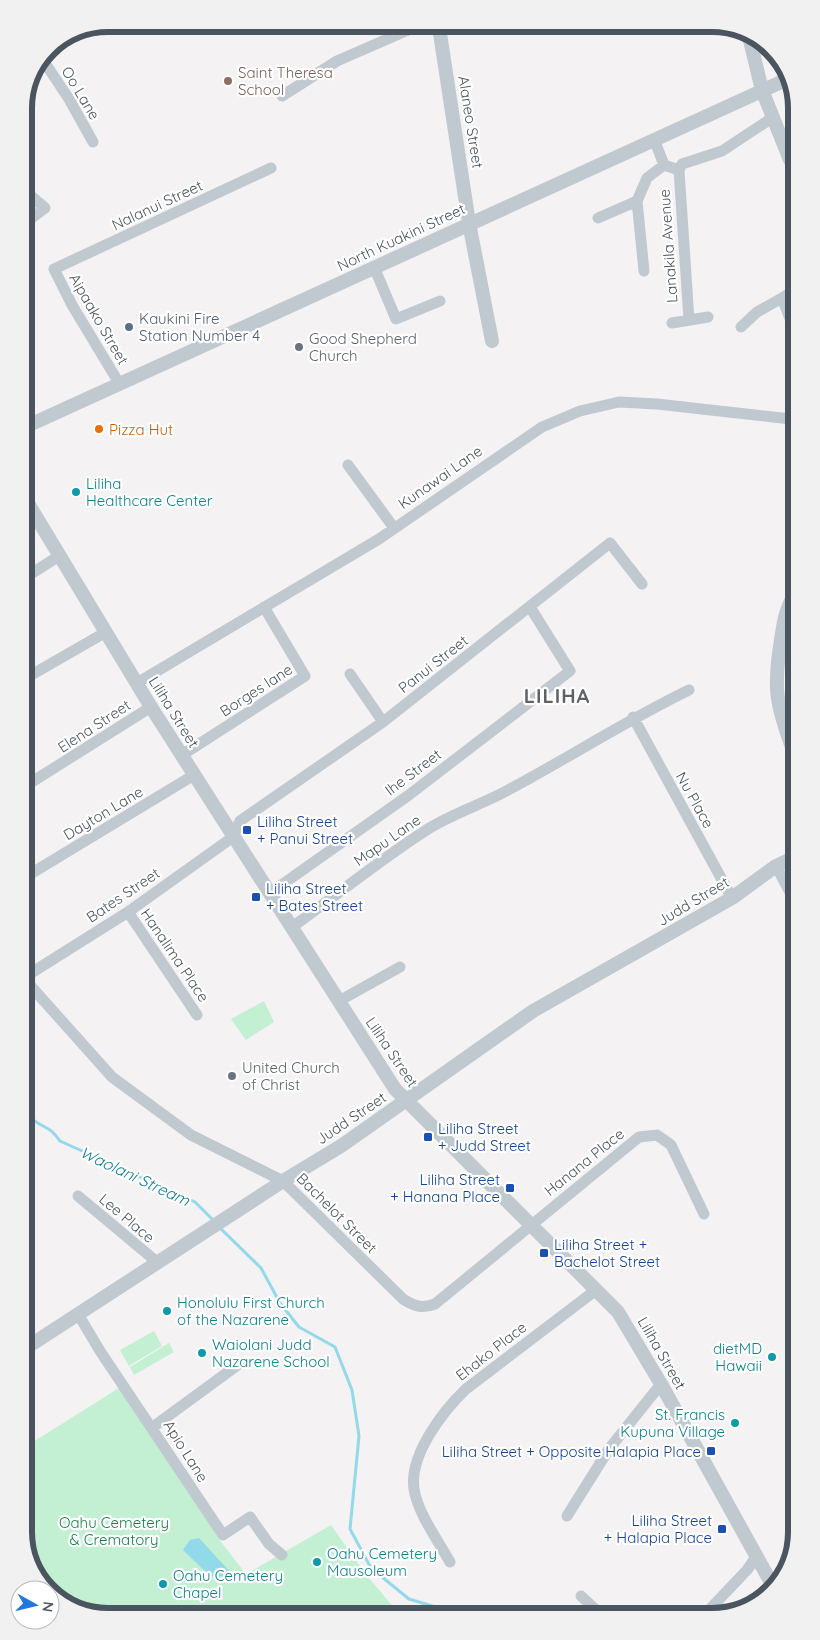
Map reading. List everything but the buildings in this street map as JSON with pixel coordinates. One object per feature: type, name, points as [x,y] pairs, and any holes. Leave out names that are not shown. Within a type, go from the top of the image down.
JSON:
[{"type":"street","points":[[282,96],[337,61],[402,32]]},
{"type":"street","name":"Alaneo Street","points":[[441,33],[469,223],[492,341]]},
{"type":"street","points":[[751,44],[762,90],[772,118],[787,143]]},
{"type":"street","name":"Oo Lane","points":[[47,64],[93,142]]},
{"type":"street","name":"North Kuakini Street","points":[[33,423],[783,81]]},
{"type":"street","name":"Lanakila Avenue","points":[[689,320],[679,170],[682,164],[722,151],[772,118]]},
{"type":"street","points":[[654,139],[664,164]]},
{"type":"street","name":"Lanakila Avenue","points":[[598,218],[637,201],[648,178],[664,164],[679,170]]},
{"type":"street","name":"Nalanui Street","points":[[54,269],[271,168]]},
{"type":"street","points":[[33,198],[45,208],[33,217]]},
{"type":"street","points":[[637,201],[644,271]]},
{"type":"street","points":[[374,267],[396,319],[440,301]]},
{"type":"street","name":"Aipaako Street","points":[[54,269],[72,304],[119,383]]},
{"type":"street","points":[[741,327],[757,312],[786,295]]},
{"type":"street","points":[[672,323],[708,317]]},
{"type":"street","name":"Kunawai Lane","points":[[137,683],[394,528],[542,427],[580,411],[619,402],[657,404],[788,419]]},
{"type":"street","points":[[348,464],[394,528]]},
{"type":"street","name":"Liliha Street","points":[[33,511],[151,707],[395,1089],[532,1225],[626,1322],[770,1581]]},
{"type":"street","name":"Panui Street","points":[[233,837],[242,820],[383,722],[610,543],[642,584]]},
{"type":"street","points":[[33,573],[59,556]]},
{"type":"street","name":"Borges lane","points":[[182,755],[305,676],[264,607]]},
{"type":"street","name":"Ihe Street","points":[[270,893],[409,795],[570,671],[530,607]]},
{"type":"street","points":[[788,608],[775,675],[777,702],[788,735]]},
{"type":"street","points":[[33,674],[106,632]]},
{"type":"street","points":[[350,674],[383,722]]},
{"type":"street","name":"Mapu Lane","points":[[292,927],[427,830],[454,814],[507,791],[570,756],[632,717],[689,690]]},
{"type":"street","name":"Elena Street","points":[[33,782],[151,707]]},
{"type":"street","name":"Nu Place","points":[[632,717],[732,898]]},
{"type":"street","name":"Dayton Lane","points":[[32,873],[194,775]]},
{"type":"street","name":"Bates Street","points":[[32,972],[128,912],[233,837]]},
{"type":"street","name":"Judd Street","points":[[32,1344],[283,1181],[341,1146],[533,1011],[732,898],[776,866],[788,860]]},
{"type":"street","points":[[776,866],[788,889]]},
{"type":"street","name":"Hanalima Place","points":[[128,912],[197,1015]]},
{"type":"street","points":[[339,1001],[400,967]]},
{"type":"street","name":"Bachelot Street","points":[[32,987],[112,1077],[191,1135],[283,1181],[403,1299],[421,1308],[435,1304],[532,1225]]},
{"type":"street","name":"Hanana Place","points":[[532,1225],[639,1136],[657,1135],[671,1145],[704,1214]]},
{"type":"street","name":"Lee Place","points":[[78,1196],[157,1262]]},
{"type":"street","name":"Ehako Place","points":[[450,1562],[423,1514],[414,1489],[415,1470],[422,1449],[457,1398],[466,1389],[596,1290]]},
{"type":"street","name":"Apio Lane","points":[[78,1314],[100,1351],[153,1427],[223,1535],[250,1517],[269,1544],[282,1555]]},
{"type":"street","points":[[153,1427],[239,1364]]},
{"type":"street","points":[[567,1516],[610,1450],[661,1384]]},
{"type":"street","points":[[711,1608],[747,1570],[756,1557]]},
{"type":"street","points":[[581,1596],[594,1608]]},
{"type":"green space","points":[[264,1001],[274,1022],[246,1040],[231,1019]]},
{"type":"green space","points":[[154,1331],[162,1346],[129,1366],[120,1350]]},
{"type":"green space","points":[[169,1343],[174,1352],[134,1375],[130,1367]]},
{"type":"green space","name":"Oahu Cemetery & Crematory","points":[[122,1386],[221,1542],[246,1574],[331,1525],[364,1572],[394,1607],[93,1606],[62,1592],[60,1590],[60,1580],[50,1580],[48,1578],[38,1561],[32,1532],[32,1443]]},
{"type":"water","points":[[199,1538],[231,1573],[215,1578],[208,1574],[183,1550],[190,1540]]},
{"type":"waterway","name":"Waolani Stream","points":[[32,1119],[52,1132],[60,1141],[195,1202],[214,1221]]},
{"type":"waterway","name":"Waolani Stream","points":[[218,1226],[261,1268],[280,1303],[299,1327],[335,1347],[352,1390],[359,1436],[350,1529],[371,1568],[409,1599],[437,1608]]},
{"type":"place","name":"Saint Theresa School","points":[[228,81]]},
{"type":"place","name":"Kaukini Fire Station Number 4","points":[[129,327]]},
{"type":"place","name":"Good Shepherd Church","points":[[299,347]]},
{"type":"place","name":"Pizza Hut","points":[[99,429]]},
{"type":"place","name":"Liliha Healthcare Center","points":[[76,492]]},
{"type":"place","name":"Liliha Street + Panui Street","points":[[247,830]]},
{"type":"place","name":"Liliha Street + Bates Street","points":[[256,897]]},
{"type":"place","name":"United Church of Christ","points":[[232,1076]]},
{"type":"place","name":"Liliha Street + Judd Street","points":[[428,1137]]},
{"type":"place","name":"Liliha Street + Hanana Place","points":[[510,1188]]},
{"type":"place","name":"Liliha Street + Bachelot Street","points":[[544,1253]]},
{"type":"place","name":"Honolulu First Church of the Nazarene","points":[[167,1311]]},
{"type":"place","name":"Waiolani Judd Nazarene School","points":[[202,1353]]},
{"type":"place","name":"dietMD Hawaii","points":[[772,1357]]},
{"type":"place","name":"St. Francis Kupuna Village","points":[[735,1423]]},
{"type":"place","name":"Liliha Street + Opposite Halapia Place","points":[[711,1451]]},
{"type":"place","name":"Liliha Street + Halapia Place","points":[[722,1529]]},
{"type":"place","name":"Oahu Cemetery Mausoleum","points":[[317,1562]]},
{"type":"place","name":"Oahu Cemetery Chapel","points":[[163,1584]]},
{"type":"district","name":"LILIHA","points":[[557,695]]}]
